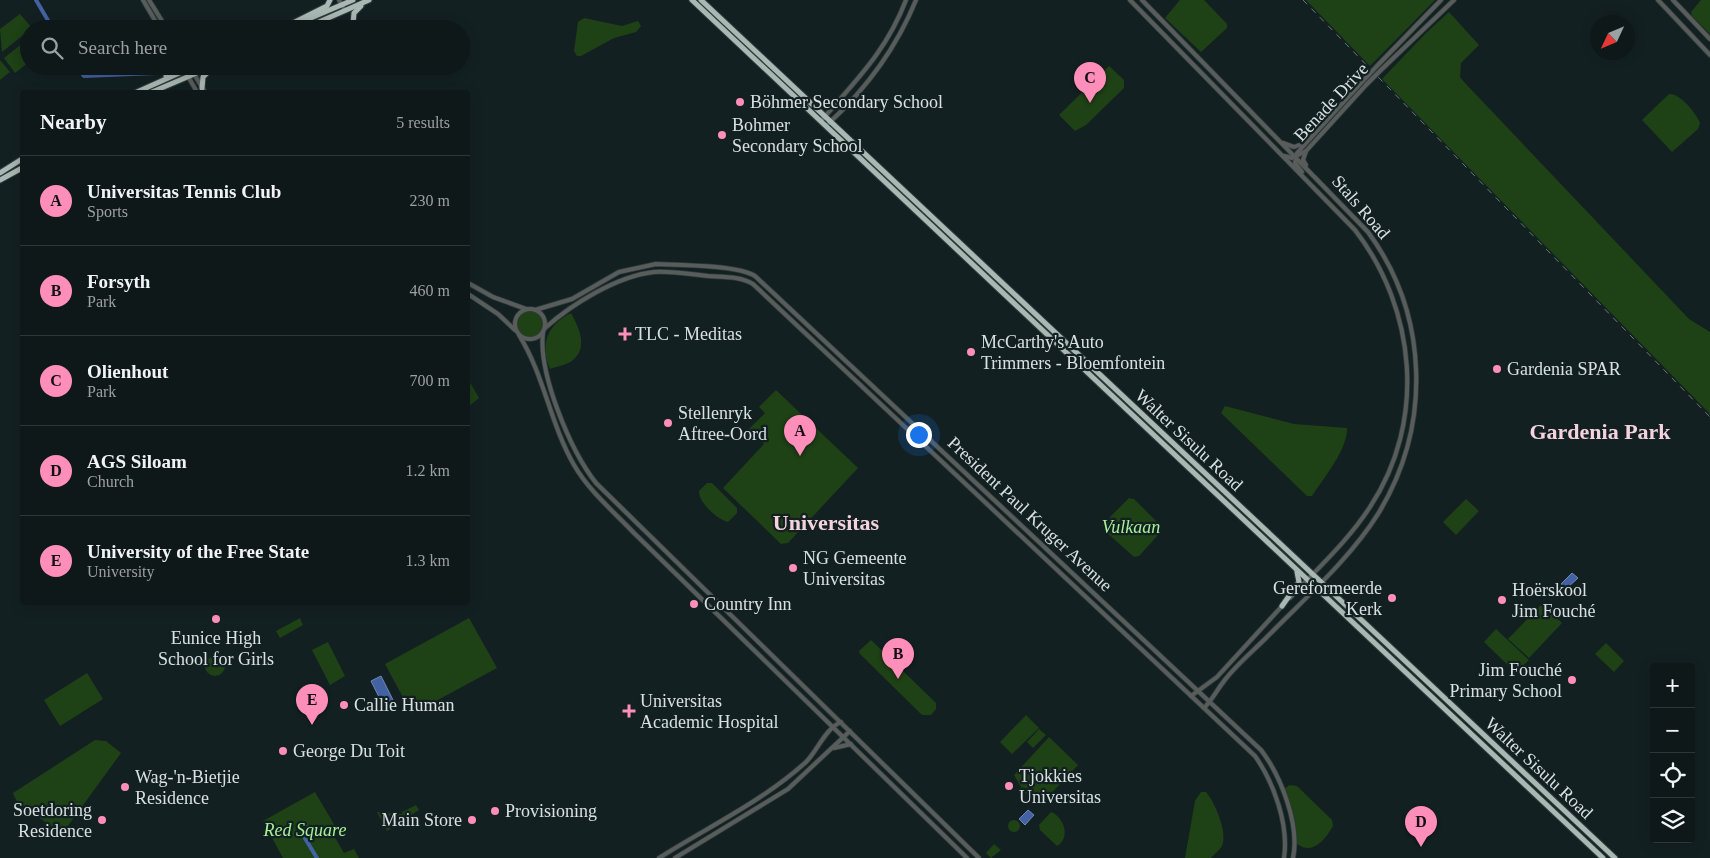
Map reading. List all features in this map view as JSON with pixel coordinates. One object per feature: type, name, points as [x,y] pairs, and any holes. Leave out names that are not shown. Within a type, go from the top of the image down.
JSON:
[{"type":"highway","points":[[299,20],[326,6],[331,0]]},
{"type":"highway","points":[[304,20],[339,4],[353,0]]},
{"type":"highway","points":[[325,20],[369,0]]},
{"type":"highway","points":[[353,20],[354,13],[369,0]]},
{"type":"highway","name":"Walter Sisulu Road","points":[[692,0],[831,121],[1615,858]]},
{"type":"highway","name":"Walter Sisulu Road","points":[[701,0],[756,56]]},
{"type":"highway","points":[[157,82],[165,75]]},
{"type":"highway","points":[[140,90],[172,75]]},
{"type":"highway","points":[[157,90],[192,75]]},
{"type":"highway","points":[[204,90],[203,77],[205,75]]},
{"type":"highway","name":"Walter Sisulu Road","points":[[785,82],[826,126],[959,253],[1603,858]]},
{"type":"highway","points":[[852,151],[857,146]]},
{"type":"highway","points":[[0,173],[20,160]]},
{"type":"highway","points":[[0,180],[20,169]]},
{"type":"highway","points":[[928,223],[934,218]]},
{"type":"highway","points":[[959,253],[964,247]]},
{"type":"highway","points":[[990,282],[995,276]]},
{"type":"highway","points":[[1028,318],[1033,312]]},
{"type":"highway","points":[[1092,378],[1097,372]]},
{"type":"highway","points":[[1127,411],[1132,405]]},
{"type":"highway","points":[[1194,474],[1200,468]]},
{"type":"highway","points":[[1234,511],[1239,506]]},
{"type":"highway","points":[[1262,537],[1267,532]]},
{"type":"highway","points":[[1282,606],[1299,582],[1296,570]]},
{"type":"street","points":[[143,0],[155,20]]},
{"type":"street","points":[[149,0],[161,20]]},
{"type":"street","points":[[331,0],[339,4],[343,12]]},
{"type":"street","points":[[821,121],[877,56],[894,27],[906,0]]},
{"type":"street","points":[[826,126],[860,92],[884,62],[897,42],[916,0]]},
{"type":"street","name":"Stals Road","points":[[1130,0],[1355,230],[1382,271],[1400,321],[1408,368],[1408,386],[1400,440],[1385,479],[1361,520],[1216,677],[1191,696]]},
{"type":"street","name":"Stals Road","points":[[1142,0],[1368,232],[1390,268],[1404,300],[1413,332],[1418,374],[1413,423],[1405,457],[1378,514],[1320,582],[1224,681],[1210,703],[1204,708]]},
{"type":"street","name":"Benade Drive","points":[[1296,156],[1306,151],[1441,0]]},
{"type":"street","name":"Benade Drive","points":[[1379,68],[1454,0]]},
{"type":"street","points":[[1658,0],[1710,55]]},
{"type":"street","points":[[1673,0],[1710,39]]},
{"type":"street","points":[[1151,21],[1156,14]]},
{"type":"street","points":[[1158,28],[1164,22]]},
{"type":"street","points":[[1189,60],[1194,54]]},
{"type":"street","points":[[1196,67],[1202,61]]},
{"type":"street","points":[[195,75],[204,90]]},
{"type":"street","points":[[1209,80],[1215,75]]},
{"type":"street","points":[[188,77],[196,90]]},
{"type":"street","points":[[1218,89],[1223,83]]},
{"type":"street","name":"Benade Drive","points":[[1296,156],[1311,136],[1364,84]]},
{"type":"street","points":[[1238,110],[1244,105]]},
{"type":"street","points":[[1247,119],[1253,114]]},
{"type":"street","points":[[1275,137],[1294,147],[1303,144],[1311,136]]},
{"type":"street","points":[[1306,151],[1303,160],[1310,171]]},
{"type":"street","points":[[1281,154],[1287,157],[1296,156],[1295,163],[1318,191]]},
{"type":"street","name":"President Paul Kruger Avenue","points":[[535,310],[565,302],[619,272],[645,265],[717,268],[752,274],[1197,690],[1266,757],[1284,795],[1290,813],[1294,838],[1293,858]]},
{"type":"street","name":"President Paul Kruger Avenue","points":[[544,330],[560,316],[615,283],[638,275],[664,272],[747,280],[812,338],[1249,750],[1262,765],[1281,816],[1285,842],[1284,858]]},
{"type":"street","points":[[470,284],[493,297],[526,309],[535,310],[544,318],[542,357],[574,450],[590,475],[624,512],[979,858]]},
{"type":"street","points":[[470,295],[498,314],[523,338],[534,339],[544,330]]},
{"type":"street","points":[[526,309],[515,318],[518,333],[538,372],[565,446],[574,465],[588,485],[967,858]]},
{"type":"street","points":[[1073,585],[1078,579]]},
{"type":"street","points":[[659,858],[781,783],[808,760],[833,728],[841,722]]},
{"type":"street","points":[[674,858],[788,790],[850,731]]},
{"type":"street","points":[[831,749],[851,744]]},
{"type":"green space","points":[[1180,0],[1204,0],[1227,24],[1227,28],[1201,52],[1165,18]]},
{"type":"green space","points":[[1306,0],[1435,0],[1370,66]]},
{"type":"green space","points":[[1701,0],[1710,0],[1710,34],[1692,16],[1691,12]]},
{"type":"green space","points":[[1449,12],[1479,45],[1461,63],[1460,77],[1689,319],[1710,332],[1710,414],[1382,79]]},
{"type":"green space","points":[[20,14],[25,20],[20,20],[20,38],[2,52],[0,29]]},
{"type":"green space","points":[[584,18],[622,26],[638,21],[641,26],[636,32],[614,38],[581,56],[577,56],[574,51],[578,22]]},
{"type":"green space","points":[[20,45],[20,69],[15,73],[4,58]]},
{"type":"green space","points":[[0,60],[10,72],[0,80]]},
{"type":"green space","points":[[1109,66],[1124,80],[1124,88],[1086,125],[1075,131],[1059,115]]},
{"type":"green space","points":[[1669,94],[1683,100],[1700,123],[1698,129],[1672,152],[1642,120]]},
{"type":"green space","points":[[530,309],[540,313],[544,323],[540,333],[530,337],[520,333],[516,323],[520,313]]},
{"type":"green space","points":[[571,313],[581,337],[578,355],[571,362],[550,369],[546,351],[548,336],[556,323]]},
{"type":"green space","points":[[470,382],[479,398],[470,405]]},
{"type":"green space","points":[[776,390],[858,468],[788,543],[781,544],[723,488],[764,444],[749,429],[765,413],[759,407]]},
{"type":"green space","points":[[1225,406],[1294,424],[1347,428],[1344,445],[1312,496],[1307,496],[1221,413]]},
{"type":"green space","points":[[707,483],[712,483],[737,508],[737,513],[728,522],[714,514],[702,500],[699,491]]},
{"type":"green space","name":"Vulkaan","points":[[1129,498],[1134,499],[1159,524],[1159,534],[1139,556],[1134,557],[1104,530],[1102,525]]},
{"type":"green space","points":[[1466,499],[1479,511],[1456,535],[1443,522]]},
{"type":"green space","points":[[1542,604],[1562,623],[1529,658],[1508,639]]},
{"type":"green space","points":[[300,618],[303,625],[280,638],[276,631]]},
{"type":"green space","points":[[469,618],[497,668],[412,714],[385,664]]},
{"type":"green space","points":[[1496,629],[1529,660],[1516,673],[1484,642]]},
{"type":"green space","points":[[871,640],[936,703],[936,709],[931,715],[922,715],[860,654],[859,651]]},
{"type":"green space","points":[[328,642],[345,676],[330,685],[312,650]]},
{"type":"green space","points":[[1606,643],[1624,661],[1614,672],[1595,654]]},
{"type":"green space","points":[[211,656],[219,656],[225,662],[225,670],[219,676],[211,676],[205,670],[205,662]]},
{"type":"green space","points":[[87,673],[103,699],[60,726],[44,700]]},
{"type":"green space","points":[[1026,715],[1039,728],[1012,754],[1000,742]]},
{"type":"green space","points":[[1039,729],[1046,735],[1033,748],[1027,742]]},
{"type":"green space","points":[[1049,737],[1078,765],[1042,803],[1024,792],[1014,775]]},
{"type":"green space","points":[[95,740],[106,741],[121,753],[62,834],[17,802],[13,793]]},
{"type":"green space","points":[[1290,785],[1297,786],[1332,820],[1333,826],[1330,831],[1314,847],[1308,848],[1297,844],[1285,793],[1285,788]]},
{"type":"green space","name":"Red Square","points":[[315,792],[338,831],[333,834],[344,853],[354,849],[359,858],[283,858],[263,821]]},
{"type":"green space","points":[[1201,792],[1206,792],[1220,818],[1223,833],[1222,846],[1211,858],[1185,858],[1195,801]]},
{"type":"green space","points":[[416,805],[419,810],[387,831],[377,812],[403,814],[402,812]]},
{"type":"green space","points":[[1051,812],[1059,818],[1065,833],[1064,838],[1057,846],[1040,830],[1039,825]]},
{"type":"green space","points":[[1014,820],[1020,826],[1014,832],[1008,826]]},
{"type":"green space","points":[[994,844],[1001,850],[991,858],[986,853]]},
{"type":"water","points":[[1572,573],[1578,578],[1566,589],[1561,584]]},
{"type":"water","points":[[381,676],[393,700],[383,705],[371,681]]},
{"type":"water","points":[[1028,810],[1034,815],[1025,825],[1019,819]]},
{"type":"waterway","points":[[36,0],[48,20]]},
{"type":"waterway","points":[[83,75],[108,75]]},
{"type":"waterway","points":[[307,827],[303,835],[317,858]]},
{"type":"railway","points":[[1303,0],[1710,417]]},
{"type":"place","name":"Böhmer Secondary School","points":[[740,102]]},
{"type":"place","name":"Olienhout","points":[[1090,103]]},
{"type":"place","name":"Bohmer Secondary School","points":[[722,135]]},
{"type":"place","name":"TLC - Meditas","points":[[625,334]]},
{"type":"place","name":"McCarthy's Auto Trimmers - Bloemfontein","points":[[971,352]]},
{"type":"place","name":"Gardenia SPAR","points":[[1497,369]]},
{"type":"place","name":"Stellenryk Aftree-Oord","points":[[668,423]]},
{"type":"place","name":"Universitas Tennis Club","points":[[800,456]]},
{"type":"place","name":"NG Gemeente Universitas","points":[[793,568]]},
{"type":"place","name":"Gereformeerde Kerk","points":[[1392,598]]},
{"type":"place","name":"Hoërskool Jim Fouché","points":[[1502,600]]},
{"type":"place","name":"Country Inn","points":[[694,604]]},
{"type":"place","name":"Eunice High School for Girls","points":[[216,619]]},
{"type":"place","name":"Forsyth","points":[[898,679]]},
{"type":"place","name":"Jim Fouché Primary School","points":[[1572,680]]},
{"type":"place","name":"Callie Human","points":[[344,705]]},
{"type":"place","name":"Universitas Academic Hospital","points":[[629,711]]},
{"type":"place","name":"University of the Free State","points":[[312,725]]},
{"type":"place","name":"George Du Toit","points":[[283,751]]},
{"type":"place","name":"Tjokkies Universitas","points":[[1009,786]]},
{"type":"place","name":"Wag-'n-Bietjie Residence","points":[[125,787]]},
{"type":"place","name":"Provisioning","points":[[495,811]]},
{"type":"place","name":"Soetdoring Residence","points":[[102,820]]},
{"type":"place","name":"Main Store","points":[[472,820]]},
{"type":"place","name":"AGS Siloam","points":[[1421,847]]},
{"type":"district","name":"Gardenia Park","points":[[1600,431]]},
{"type":"district","name":"Universitas","points":[[826,522]]}]
